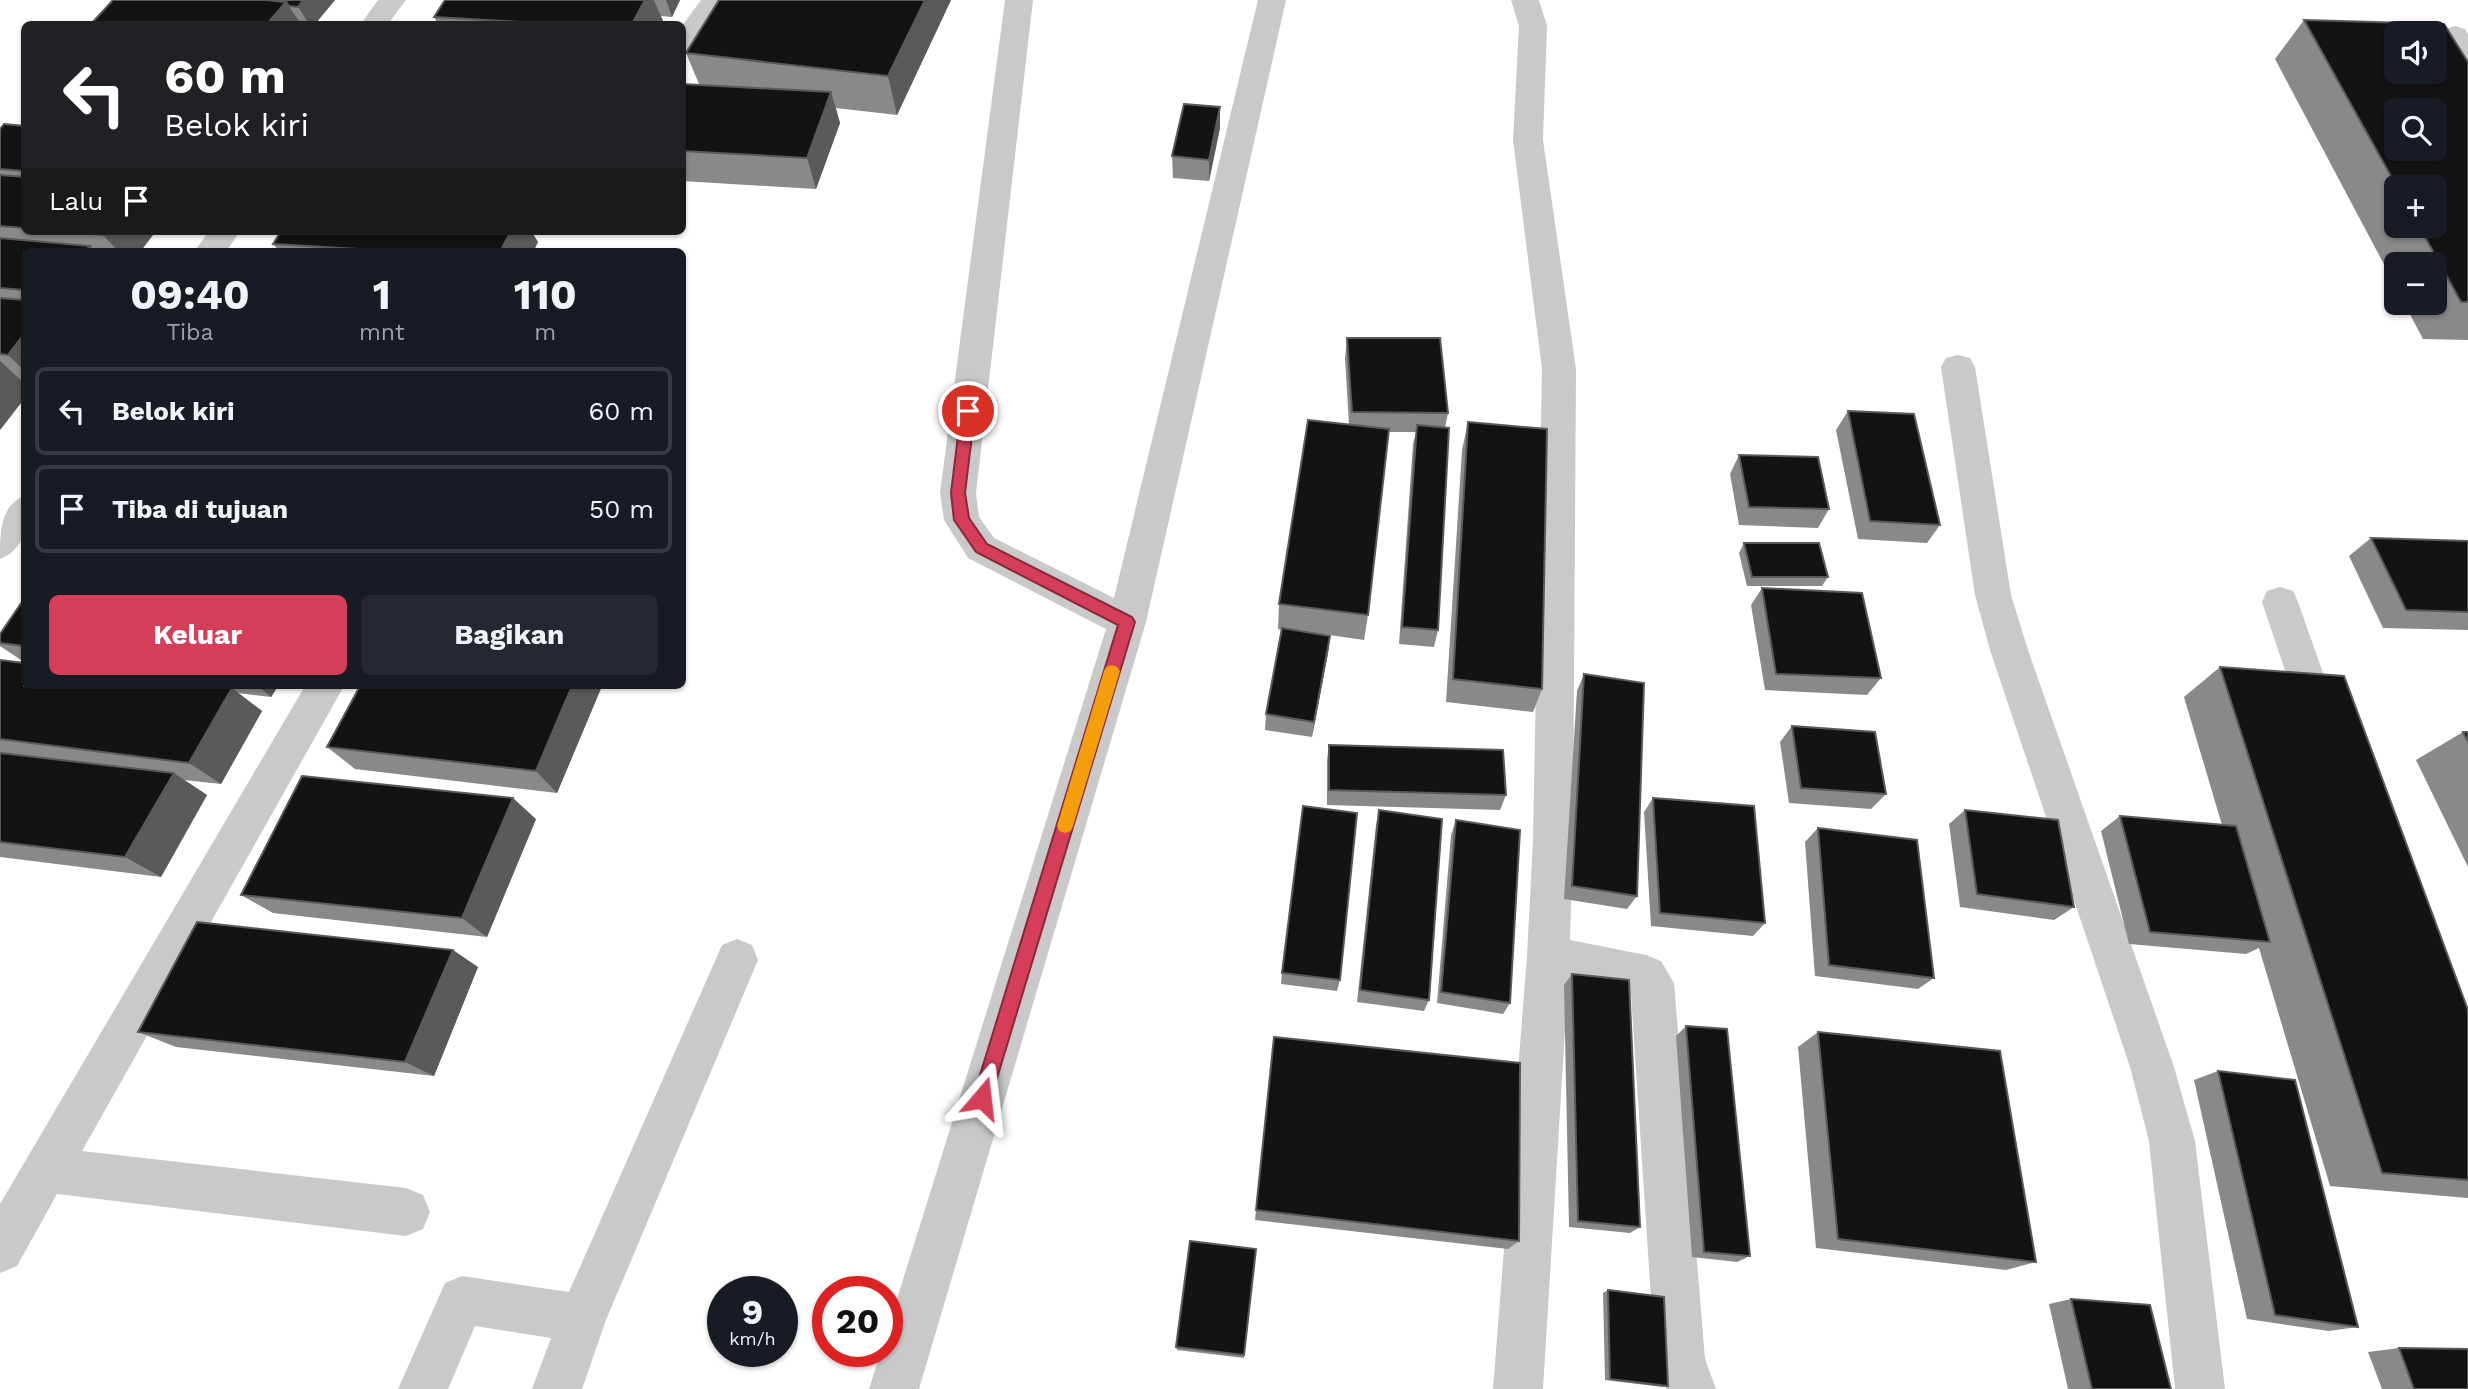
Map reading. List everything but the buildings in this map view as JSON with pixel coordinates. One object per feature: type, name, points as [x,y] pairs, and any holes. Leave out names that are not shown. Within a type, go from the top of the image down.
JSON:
[{"type":"street","points":[[376,21],[392,0]]},
{"type":"street","points":[[686,40],[715,0]]},
{"type":"street","points":[[1019,0],[958,493],[962,520],[981,548],[1127,622]]},
{"type":"street","points":[[894,1389],[1127,622],[1272,0]]},
{"type":"street","points":[[1518,1389],[1548,956],[1553,840],[1559,369],[1528,140],[1533,26],[1525,0]]},
{"type":"street","points":[[1958,367],[1993,595],[2013,663],[2152,1066],[2172,1141],[2200,1389]]},
{"type":"street","points":[[0,544],[21,514]]},
{"type":"street","points":[[2280,602],[2335,760]]},
{"type":"street","points":[[0,1249],[323,689]]},
{"type":"street","points":[[1548,956],[1646,976],[1652,983],[1679,1359],[1691,1389]]},
{"type":"street","points":[[557,1389],[582,1318],[737,960]]},
{"type":"street","points":[[47,1170],[406,1212]]},
{"type":"street","points":[[423,1389],[462,1300],[582,1318]]},
{"type":"slow traffic","points":[[1065,826],[1112,671]]},
{"type":"route","points":[[968,411],[958,493],[962,520],[981,548],[1127,622],[982,1098]]}]
